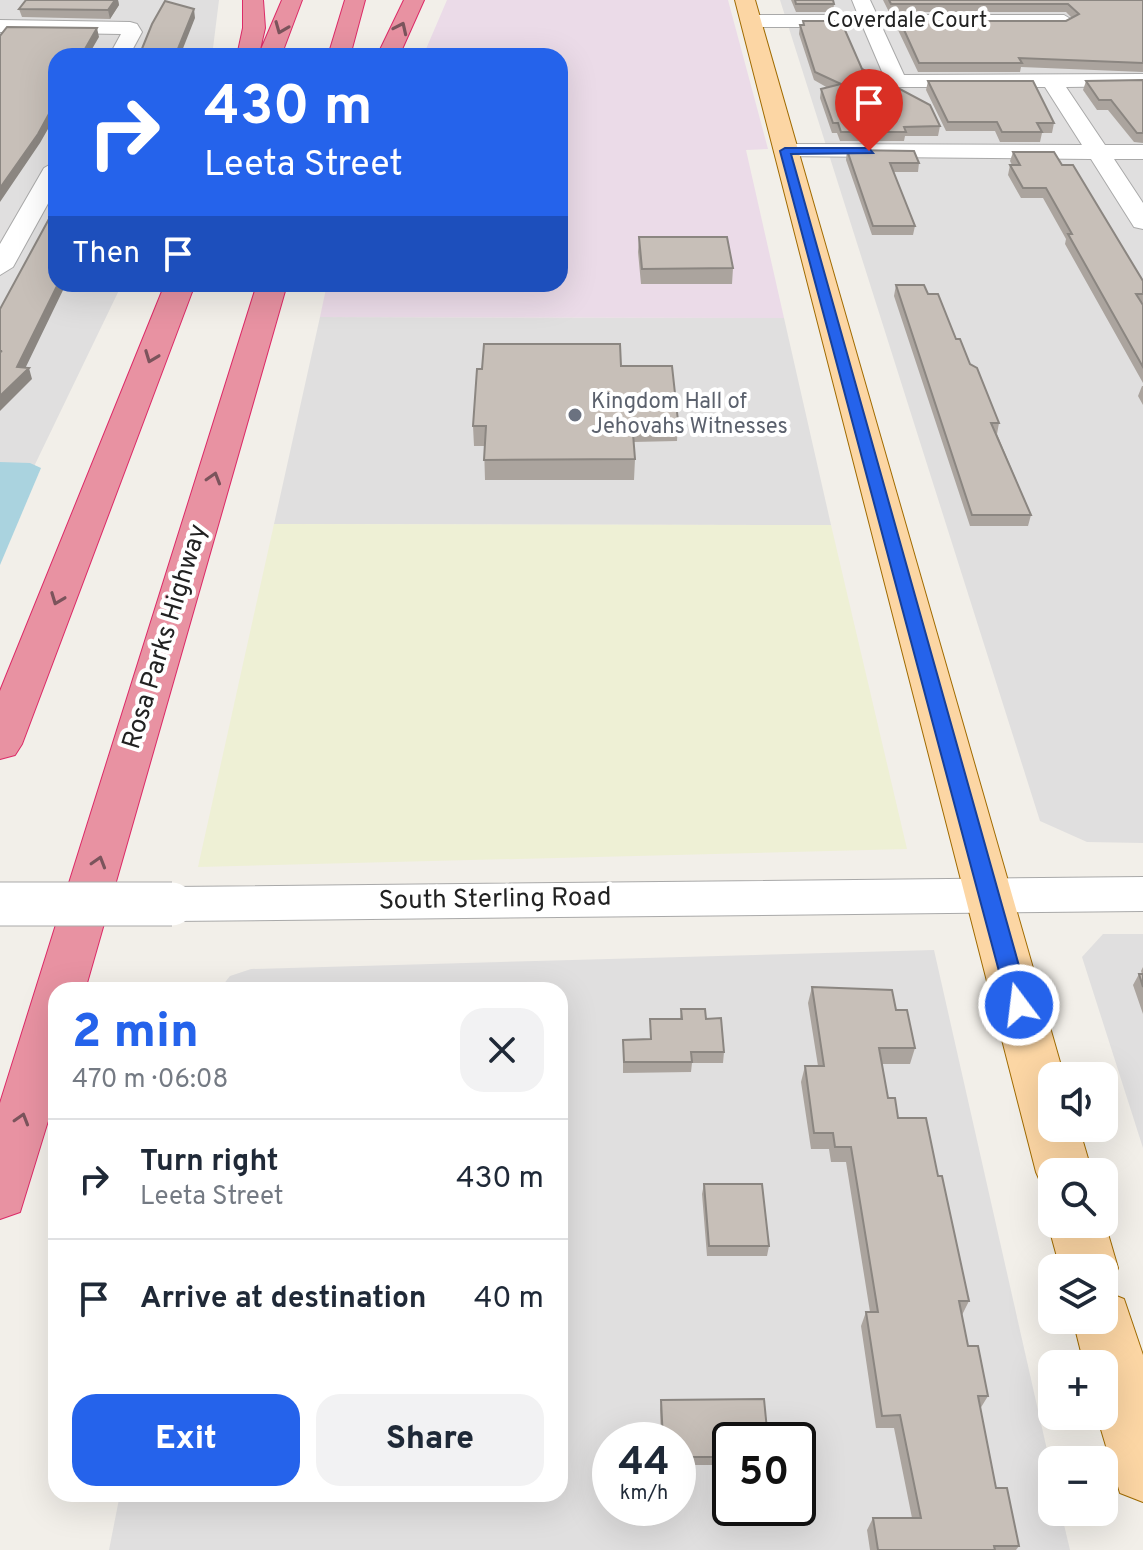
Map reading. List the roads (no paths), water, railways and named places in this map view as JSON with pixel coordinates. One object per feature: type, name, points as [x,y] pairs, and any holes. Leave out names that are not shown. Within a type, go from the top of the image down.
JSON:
[{"type":"highway","points":[[250,48],[254,28],[253,0]]},
{"type":"highway","points":[[273,48],[292,0]]},
{"type":"highway","points":[[341,48],[355,0]]},
{"type":"highway","points":[[392,48],[414,0]]},
{"type":"highway","points":[[0,744],[177,292]]},
{"type":"highway","name":"Rosa Parks Highway","points":[[62,982],[270,292]]},
{"type":"highway","points":[[0,1193],[48,1032]]},
{"type":"main road","points":[[748,11],[1060,1158]]},
{"type":"main road","points":[[1107,1334],[1143,1470]]},
{"type":"street","points":[[861,0],[896,81],[1143,80]]},
{"type":"street","name":"Coverdale Court","points":[[748,11],[870,21],[1064,21]]},
{"type":"street","points":[[0,26],[130,28],[132,32],[123,48]]},
{"type":"street","points":[[1052,81],[1143,222]]},
{"type":"street","points":[[785,151],[1143,152]]},
{"type":"street","points":[[0,267],[48,182]]},
{"type":"street","points":[[0,212],[31,212]]},
{"type":"street","name":"South Sterling Road","points":[[0,904],[1143,894]]},
{"type":"water","points":[[0,462],[30,463],[41,468],[0,565]]},
{"type":"place","name":"Kingdom Hall of Jehovahs Witnesses","points":[[575,415]]}]
